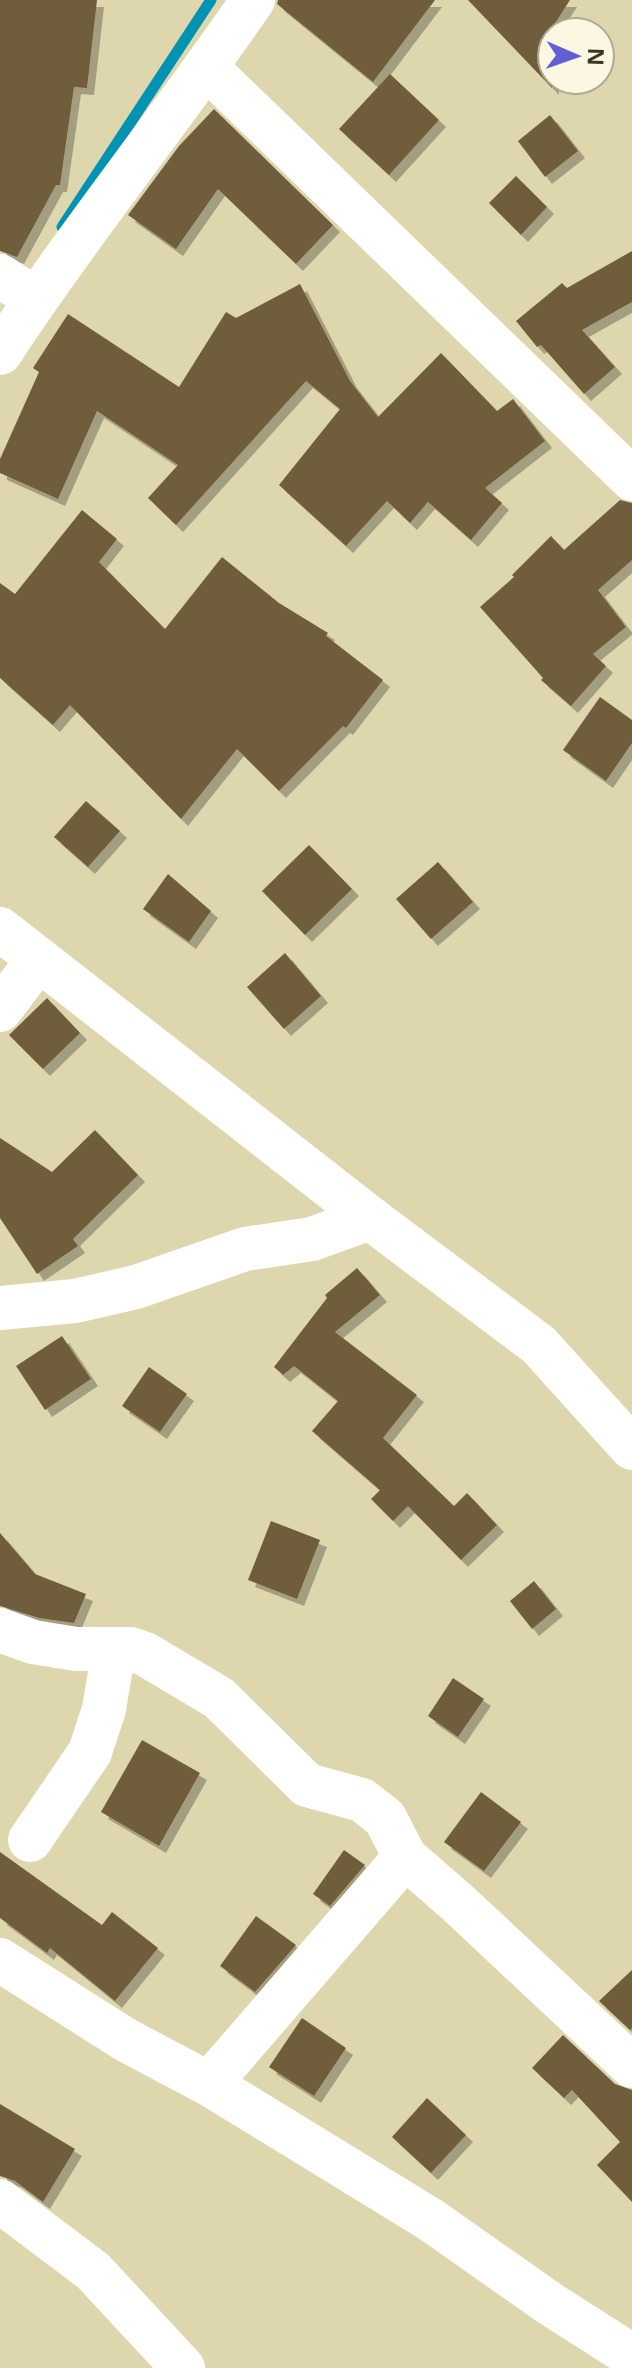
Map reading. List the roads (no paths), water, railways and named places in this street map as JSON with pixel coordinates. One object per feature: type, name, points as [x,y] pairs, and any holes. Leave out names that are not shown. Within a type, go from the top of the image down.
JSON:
[{"type":"street","points":[[0,353],[18,288],[207,68],[253,0]]},
{"type":"street","points":[[207,68],[632,479]]},
{"type":"street","points":[[0,929],[370,1218],[539,1345],[632,1448]]},
{"type":"street","points":[[0,1010],[38,960]]},
{"type":"street","points":[[0,1308],[75,1301],[136,1287],[245,1249],[312,1239],[370,1218]]},
{"type":"street","points":[[0,1630],[33,1642],[76,1649],[131,1649],[145,1654],[219,1698],[307,1785],[362,1800],[385,1818],[405,1857],[632,2066]]},
{"type":"street","points":[[30,1840],[90,1752],[104,1709],[114,1649]]},
{"type":"street","points":[[209,2084],[405,1857]]},
{"type":"street","points":[[0,1960],[126,2040],[209,2084],[431,2220],[549,2303],[632,2356]]},
{"type":"street","points":[[0,2201],[93,2271],[183,2368]]},
{"type":"waterway","points":[[62,227],[211,0]]}]
